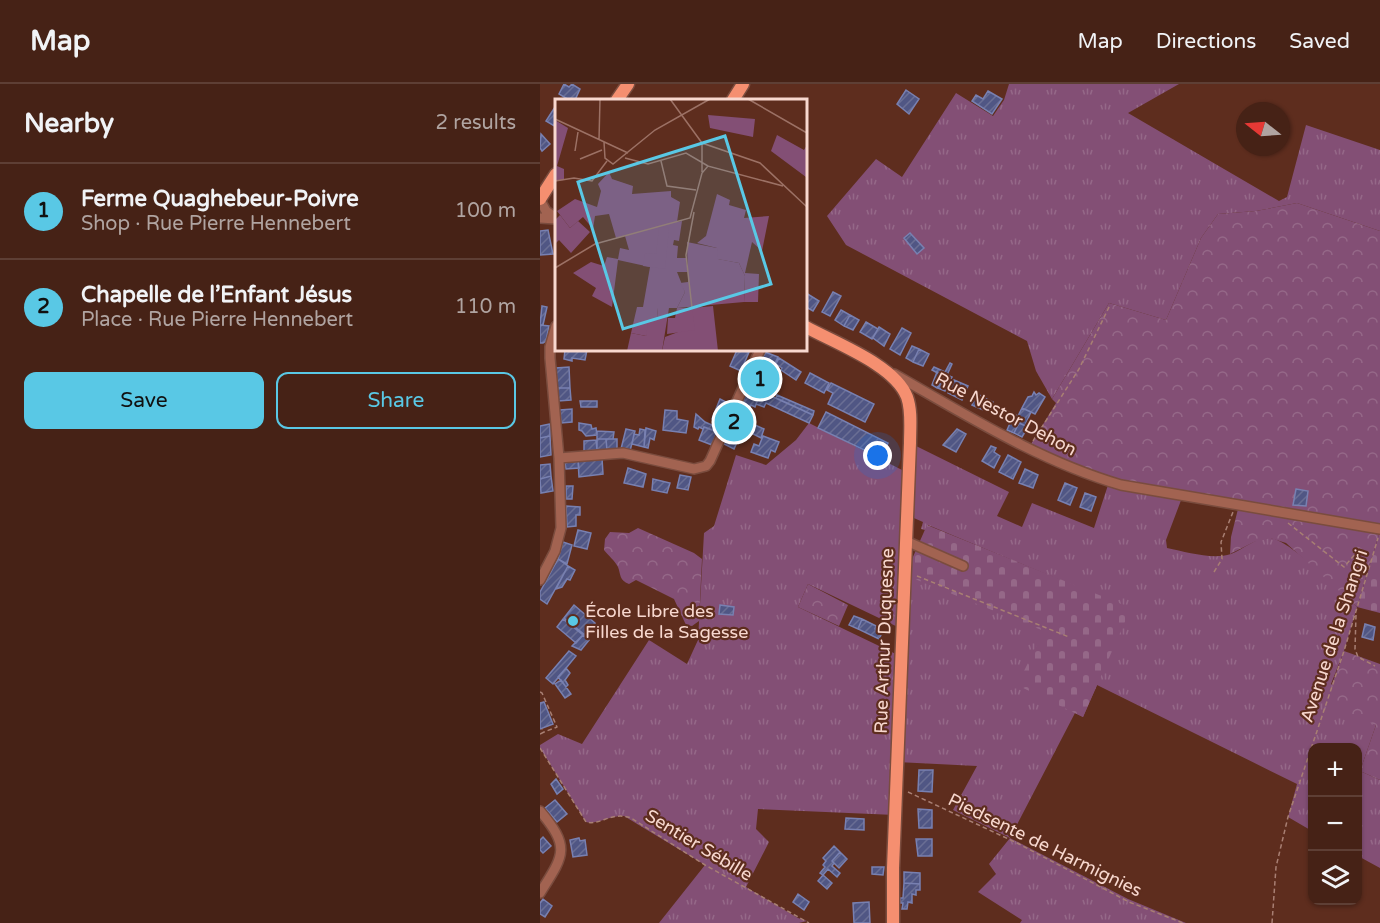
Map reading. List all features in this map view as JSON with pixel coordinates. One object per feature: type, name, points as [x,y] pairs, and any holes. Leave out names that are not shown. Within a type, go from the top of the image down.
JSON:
[{"type":"main road","points":[[618,99],[628,84]]},
{"type":"main road","points":[[734,99],[744,84]]},
{"type":"main road","points":[[540,181],[555,172]]},
{"type":"main road","points":[[540,201],[555,173]]},
{"type":"main road","name":"Rue Nestor Dehon","points":[[807,328],[884,369]]},
{"type":"main road","name":"Rue Arthur Duquesne","points":[[884,369],[902,386],[910,406],[893,923]]},
{"type":"street","points":[[540,201],[546,211],[555,218]]},
{"type":"street","points":[[540,218],[555,219]]},
{"type":"street","points":[[540,580],[555,551],[561,528],[559,458],[550,347],[555,330]]},
{"type":"street","points":[[540,345],[550,347]]},
{"type":"street","points":[[559,458],[623,453],[694,469],[706,466],[710,462],[760,351]]},
{"type":"street","name":"Rue Nestor Dehon","points":[[884,369],[1028,449],[1072,470],[1121,485],[1380,530]]},
{"type":"street","points":[[906,541],[963,566]]},
{"type":"street","points":[[540,811],[557,832],[562,853],[540,893]]},
{"type":"path","points":[[1028,449],[1078,369],[1110,305]]},
{"type":"path","points":[[1214,572],[1222,559],[1221,542],[1232,518],[1233,504]]},
{"type":"path","points":[[1272,511],[1344,567],[1356,553],[1369,569]]},
{"type":"path","name":"Avenue de la Shangri","points":[[1272,923],[1276,867],[1283,833],[1356,611],[1380,530]]},
{"type":"path","points":[[905,571],[1069,637]]},
{"type":"path","points":[[1356,611],[1355,649],[1358,657],[1375,666]]},
{"type":"path","points":[[540,692],[557,727],[540,734]]},
{"type":"path","name":"Sentier Sébille","points":[[540,748],[586,822],[592,823],[619,815],[631,818],[705,865],[809,923]]},
{"type":"path","name":"Piedsente de Harmignies","points":[[896,790],[908,791],[954,812],[1129,902],[1183,923]]},
{"type":"green space","points":[[1009,84],[1179,84],[1128,113],[1279,201],[1287,197],[1306,125],[1380,150],[1380,231],[1297,203],[1256,211],[1218,214],[1201,238],[1166,320],[1109,303],[1052,399],[1036,371],[1027,341],[846,245],[827,216],[876,159],[902,177],[956,93],[993,116],[1004,100]]},
{"type":"green space","points":[[1297,203],[1380,231],[1380,531],[1357,607],[1286,543],[1270,538],[1254,542],[1230,554],[1231,537],[1239,505],[1121,485],[1028,449],[1056,403],[1052,399],[1109,303],[1166,320],[1201,238],[1218,214],[1256,211]]},
{"type":"green space","points":[[809,423],[908,473],[910,443],[1009,492],[997,516],[1022,527],[1032,503],[1094,528],[1109,482],[1183,495],[1166,540],[1167,548],[1199,555],[1224,556],[1260,539],[1270,538],[1279,541],[1315,567],[1357,607],[1331,684],[1376,725],[1362,765],[1362,743],[1308,743],[1308,829],[1288,817],[1297,784],[1097,685],[1083,717],[1075,713],[1010,838],[953,810],[977,766],[897,762],[895,815],[758,809],[756,829],[769,842],[746,887],[807,921],[799,923],[659,923],[705,865],[624,816],[586,822],[540,745],[558,734],[582,744],[649,640],[687,664],[698,640],[704,533],[714,526],[736,455],[766,465],[796,440]],"holes":[[[907,515],[923,522],[921,529],[925,530],[928,525],[1065,582],[905,571]],[[808,584],[902,629],[900,656],[798,607]]]},
{"type":"green space","points":[[927,525],[1131,608],[1083,717],[1017,685],[1044,631],[905,575]]},
{"type":"green space","points":[[638,528],[694,553],[702,559],[699,621],[692,626],[686,625],[674,599],[636,580],[629,584],[623,581],[617,565],[604,550],[605,539],[610,532],[629,533]]},
{"type":"green space","points":[[1380,531],[1380,613],[1357,607]]},
{"type":"green space","points":[[808,584],[848,605],[839,626],[798,607]]},
{"type":"green space","points":[[1344,651],[1380,664],[1380,780],[1362,772],[1362,765],[1376,725],[1324,706]]},
{"type":"green space","points":[[1362,772],[1380,780],[1380,868],[1362,858]]},
{"type":"green space","points":[[1010,838],[1128,899],[1186,923],[1020,923],[1022,920],[978,892],[996,874],[989,864]]},
{"type":"building","points":[[564,84],[569,87],[572,84],[580,89],[575,99],[567,99],[559,94]]},
{"type":"building","points":[[906,90],[919,99],[909,114],[897,104]]},
{"type":"building","points":[[988,91],[1002,99],[992,114],[972,101],[976,95],[983,99]]},
{"type":"building","points":[[555,107],[555,126],[546,121]]},
{"type":"building","points":[[541,134],[550,144],[542,151],[540,148]]},
{"type":"building","points":[[548,230],[553,254],[540,255],[540,231]]},
{"type":"building","points":[[910,233],[924,248],[917,254],[904,238]]},
{"type":"building","points":[[833,292],[841,296],[830,316],[822,312]]},
{"type":"building","points":[[807,294],[819,301],[813,311],[807,308]]},
{"type":"building","points":[[542,306],[547,307],[543,325],[540,325]]},
{"type":"building","points":[[841,310],[850,315],[844,326],[835,320]]},
{"type":"building","points":[[850,315],[859,320],[853,330],[844,326]]},
{"type":"building","points":[[866,322],[878,329],[872,339],[860,332]]},
{"type":"building","points":[[540,325],[549,326],[546,341],[543,343],[540,343]]},
{"type":"building","points":[[879,327],[890,334],[884,346],[873,338]]},
{"type":"building","points":[[902,328],[911,333],[900,355],[890,349]]},
{"type":"building","points":[[912,346],[919,349],[913,362],[906,358]]},
{"type":"building","points":[[919,349],[929,354],[923,366],[913,362]]},
{"type":"building","points":[[565,351],[587,351],[585,360],[564,359]]},
{"type":"building","points":[[737,351],[749,352],[741,371],[730,366]]},
{"type":"building","points":[[765,352],[778,357],[773,368],[761,362]]},
{"type":"building","points":[[779,358],[801,372],[796,380],[776,364]]},
{"type":"building","points":[[761,362],[772,368],[769,376],[757,370]]},
{"type":"building","points":[[950,363],[952,364],[947,375],[952,377],[950,380],[932,370],[934,367],[945,372]]},
{"type":"building","points":[[569,367],[570,388],[557,388],[556,368]]},
{"type":"building","points":[[757,370],[769,376],[763,388],[751,383]]},
{"type":"building","points":[[937,372],[944,376],[937,388],[932,385]]},
{"type":"building","points":[[810,373],[829,383],[824,393],[805,383]]},
{"type":"building","points":[[944,376],[950,380],[945,391],[938,388]]},
{"type":"building","points":[[954,380],[968,386],[962,400],[948,393]]},
{"type":"building","points":[[751,383],[763,388],[758,399],[746,394]]},
{"type":"building","points":[[831,383],[874,404],[865,422],[828,404],[833,393],[827,390]]},
{"type":"building","points":[[557,388],[570,388],[571,400],[558,401]]},
{"type":"building","points":[[763,388],[766,389],[764,393],[813,415],[809,423],[766,403],[764,407],[756,404]]},
{"type":"building","points":[[1034,392],[1036,395],[1039,393],[1045,397],[1035,414],[1022,408]]},
{"type":"building","points":[[746,394],[758,399],[755,407],[751,405],[745,418],[748,419],[746,422],[736,418]]},
{"type":"building","points":[[977,394],[993,402],[988,412],[972,405]]},
{"type":"building","points":[[777,395],[814,411],[813,415],[776,398]]},
{"type":"building","points":[[720,399],[726,402],[718,422],[712,419]]},
{"type":"building","points":[[580,401],[597,401],[597,407],[581,407]]},
{"type":"building","points":[[1022,408],[1031,412],[1026,423],[1029,424],[1028,427],[1019,423],[1021,418],[1018,416]]},
{"type":"building","points":[[572,409],[572,422],[561,423],[560,410]]},
{"type":"building","points":[[665,410],[677,411],[677,419],[688,421],[686,433],[663,430]]},
{"type":"building","points":[[826,412],[888,443],[881,458],[818,428]]},
{"type":"building","points":[[696,414],[714,426],[713,430],[694,427]]},
{"type":"building","points":[[1014,414],[1021,418],[1014,433],[1007,430]]},
{"type":"building","points":[[736,418],[746,422],[738,440],[728,435]]},
{"type":"building","points":[[579,423],[591,425],[592,429],[596,428],[597,435],[586,436],[579,430]]},
{"type":"building","points":[[1019,423],[1028,427],[1022,437],[1014,433]]},
{"type":"building","points":[[550,424],[550,436],[540,438],[540,426]]},
{"type":"building","points":[[755,425],[764,429],[761,438],[751,433]]},
{"type":"building","points":[[704,427],[717,432],[712,445],[699,440]]},
{"type":"building","points":[[646,428],[656,431],[654,440],[650,438],[648,448],[644,447]]},
{"type":"building","points":[[626,429],[635,431],[630,451],[621,449]]},
{"type":"building","points":[[640,429],[645,430],[644,447],[632,444],[634,434],[639,435]]},
{"type":"building","points":[[957,429],[966,434],[956,452],[943,445]]},
{"type":"building","points":[[597,431],[614,432],[613,439],[597,439]]},
{"type":"building","points":[[728,435],[738,440],[734,449],[724,444]]},
{"type":"building","points":[[550,436],[551,455],[540,457],[540,438]]},
{"type":"building","points":[[763,436],[779,442],[775,452],[771,450],[768,458],[751,452],[754,444],[759,446]]},
{"type":"building","points":[[597,439],[606,439],[607,450],[597,450]]},
{"type":"building","points":[[606,439],[617,439],[617,450],[607,450]]},
{"type":"building","points":[[596,440],[597,450],[584,451],[584,441]]},
{"type":"building","points":[[991,446],[996,448],[994,452],[1000,456],[994,468],[982,461]]},
{"type":"building","points":[[1008,455],[1021,462],[1013,479],[999,472]]},
{"type":"building","points":[[602,458],[603,474],[579,477],[578,460]]},
{"type":"building","points":[[578,460],[579,468],[566,469],[565,463]]},
{"type":"building","points":[[550,464],[551,476],[540,479],[540,465]]},
{"type":"building","points":[[628,468],[646,474],[643,487],[624,483]]},
{"type":"building","points":[[1025,469],[1038,475],[1033,488],[1019,483]]},
{"type":"building","points":[[680,475],[691,477],[688,490],[677,488]]},
{"type":"building","points":[[551,476],[553,491],[541,493],[540,479]]},
{"type":"building","points":[[653,479],[670,483],[667,493],[652,490]]},
{"type":"building","points":[[1065,483],[1077,488],[1070,505],[1058,500]]},
{"type":"building","points":[[566,486],[573,486],[572,499],[566,499]]},
{"type":"building","points":[[1296,489],[1308,491],[1306,506],[1293,505]]},
{"type":"building","points":[[1085,493],[1096,497],[1091,511],[1080,507]]},
{"type":"building","points":[[566,506],[580,507],[580,515],[576,515],[576,526],[567,527]]},
{"type":"building","points":[[578,530],[591,533],[587,549],[574,546]]},
{"type":"building","points":[[563,542],[572,545],[567,564],[558,559]]},
{"type":"building","points":[[558,559],[568,566],[547,604],[540,599],[540,592]]},
{"type":"building","points":[[568,566],[575,570],[570,580],[567,579],[562,587],[556,589]]},
{"type":"building","points":[[574,605],[595,623],[585,635],[564,618]]},
{"type":"building","points":[[720,605],[734,607],[733,615],[719,614]]},
{"type":"building","points":[[854,616],[862,619],[858,629],[849,625]]},
{"type":"building","points":[[563,619],[583,635],[576,643],[557,627]]},
{"type":"building","points":[[862,619],[876,626],[875,629],[882,633],[879,639],[858,629]]},
{"type":"building","points":[[1365,624],[1375,627],[1373,640],[1362,637]]},
{"type":"building","points":[[583,635],[589,640],[581,650],[572,646]]},
{"type":"building","points":[[569,651],[576,656],[553,684],[546,678]]},
{"type":"building","points":[[566,668],[570,673],[565,680],[568,685],[566,687],[558,677]]},
{"type":"building","points":[[561,680],[571,694],[565,698],[555,684]]},
{"type":"building","points":[[544,702],[553,724],[540,729],[540,703]]},
{"type":"building","points":[[919,770],[933,770],[932,792],[918,791]]},
{"type":"building","points":[[556,779],[563,789],[557,794],[551,784]]},
{"type":"building","points":[[555,800],[567,814],[557,822],[545,808]]},
{"type":"building","points":[[918,809],[932,810],[932,828],[919,828]]},
{"type":"building","points":[[846,818],[864,819],[864,830],[845,829]]},
{"type":"building","points":[[543,837],[551,846],[543,853],[540,850],[540,840]]},
{"type":"building","points":[[579,838],[580,841],[585,840],[587,855],[573,857],[570,840]]},
{"type":"building","points":[[916,839],[932,839],[932,856],[918,856]]},
{"type":"building","points":[[834,846],[840,852],[832,861],[834,863],[832,866],[840,873],[837,877],[828,869],[823,875],[820,873],[825,867],[823,865],[826,861],[823,858]]},
{"type":"building","points":[[840,852],[847,859],[839,868],[832,861]]},
{"type":"building","points":[[872,867],[884,867],[883,875],[872,874]]},
{"type":"building","points":[[904,872],[920,873],[920,884],[904,883]]},
{"type":"building","points":[[823,875],[832,883],[827,889],[818,881]]},
{"type":"building","points":[[904,883],[920,884],[920,890],[916,890],[916,895],[912,894],[912,903],[908,902],[907,909],[902,909],[903,903],[900,903],[900,898],[903,898]]},
{"type":"building","points":[[798,894],[809,902],[804,910],[793,902]]},
{"type":"building","points":[[543,899],[552,906],[545,917],[540,914],[540,903]]},
{"type":"building","points":[[869,902],[870,923],[854,923],[853,903]]},
{"type":"place","name":"Ferme Quaghebeur-Poivre","points":[[760,379]]},
{"type":"place","name":"Chapelle de l’Enfant Jésus","points":[[734,422]]},
{"type":"place","name":"École Libre des Filles de la Sagesse","points":[[573,621]]}]
